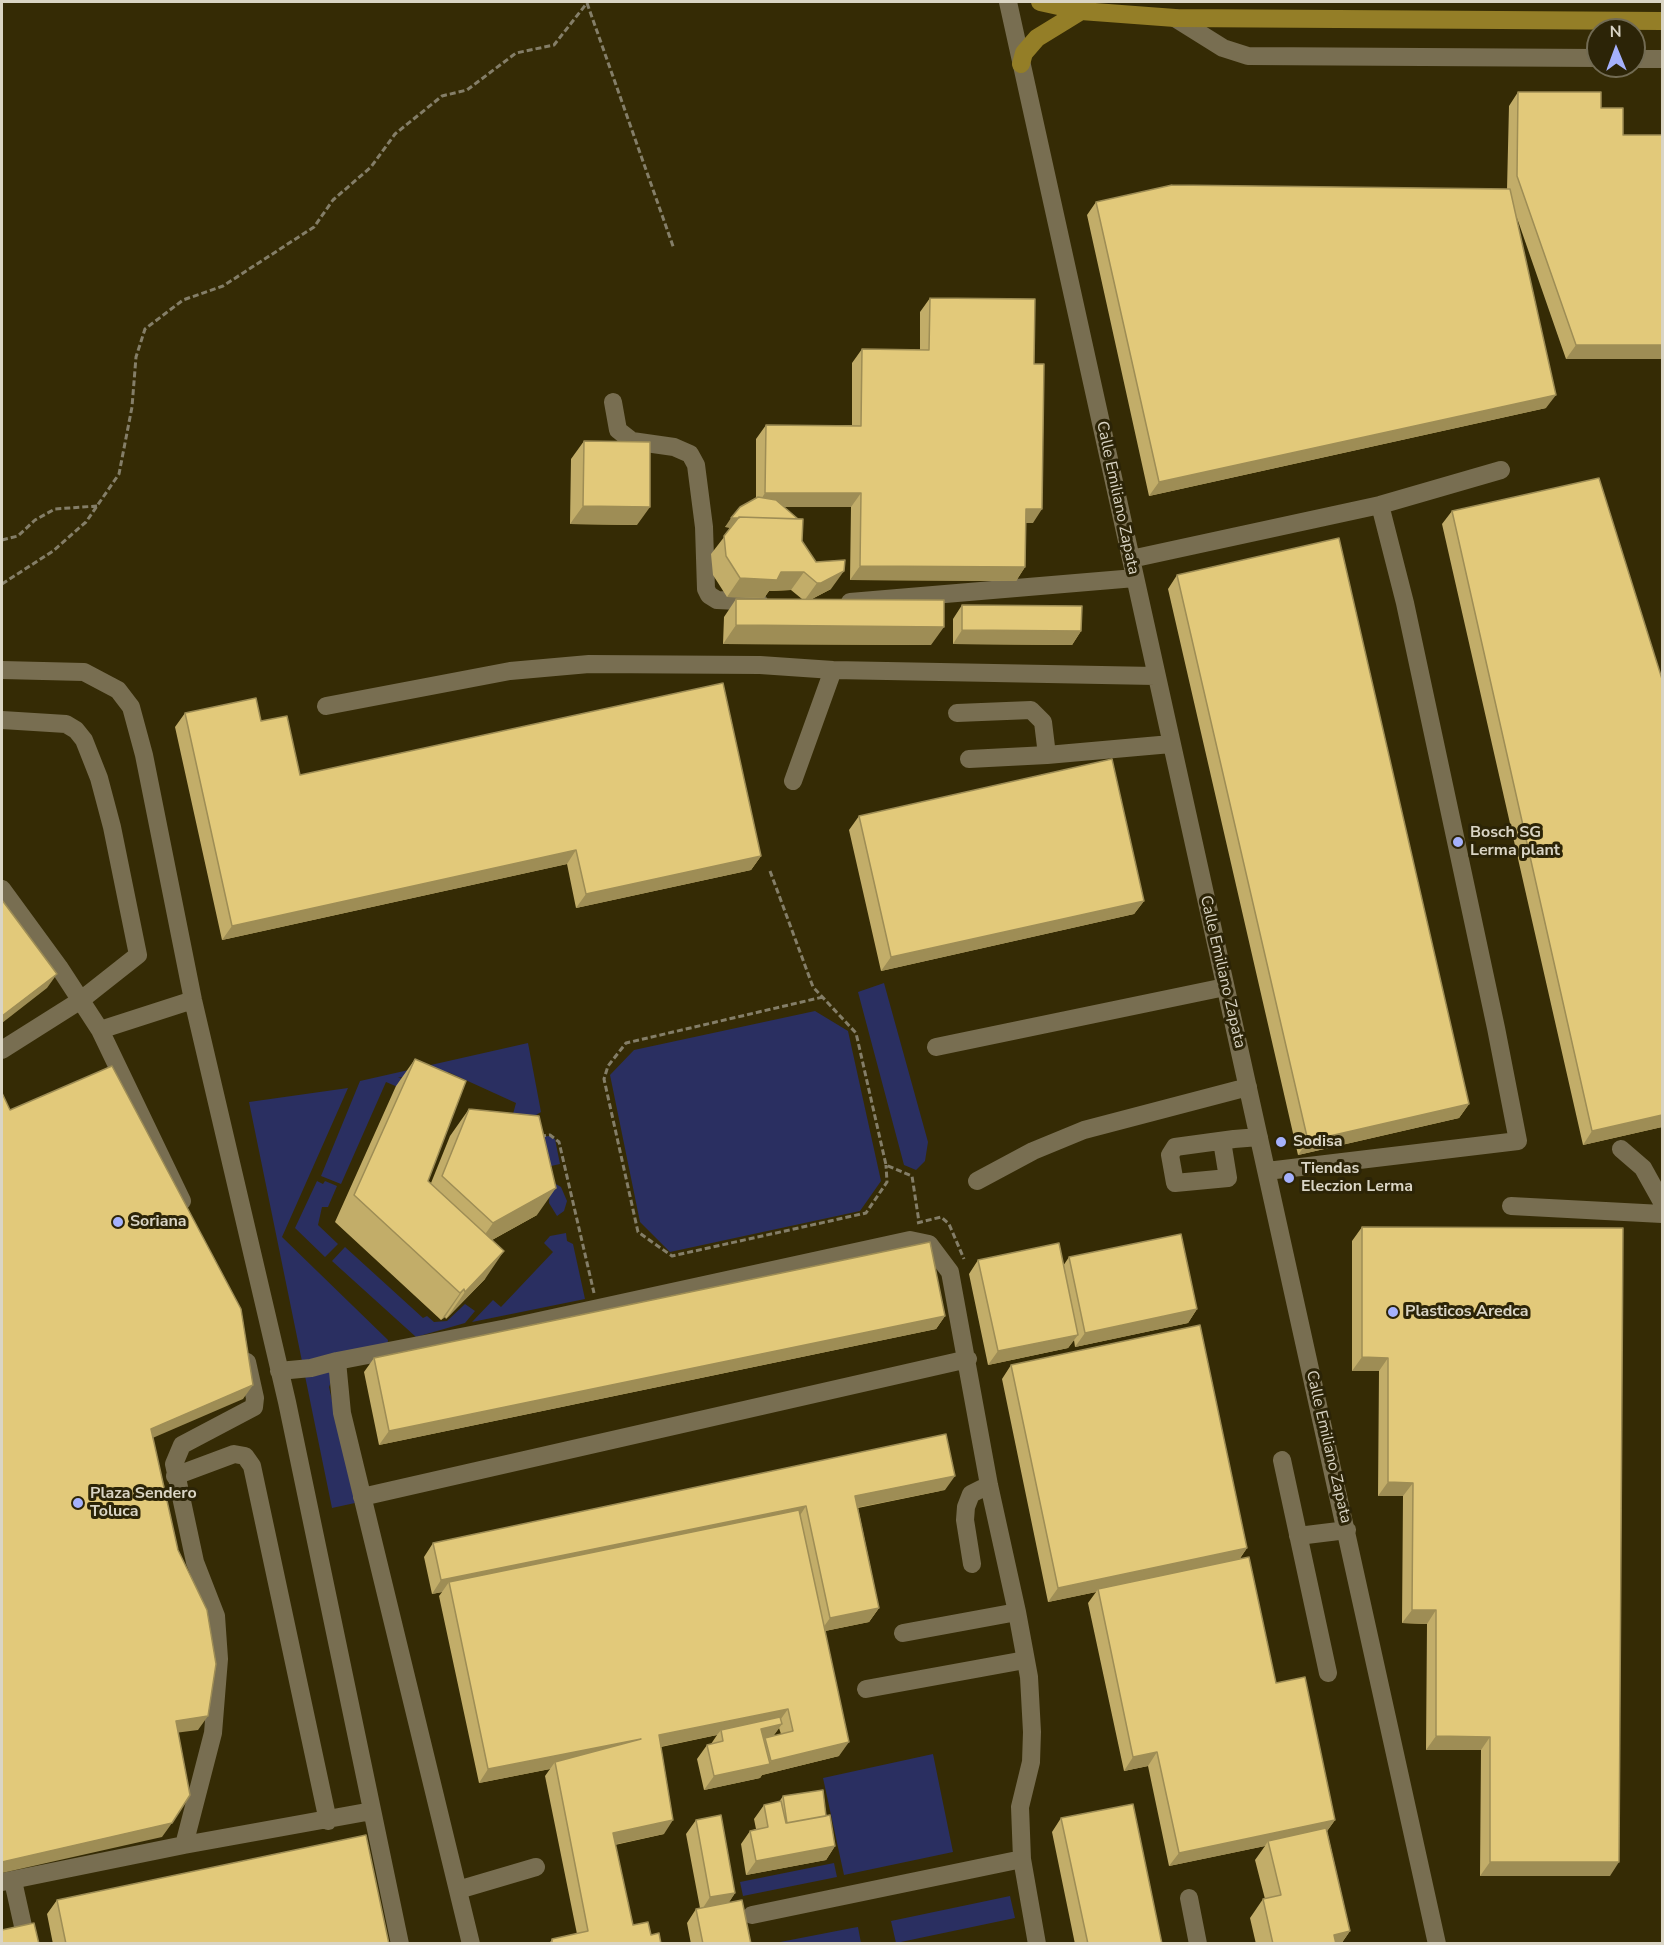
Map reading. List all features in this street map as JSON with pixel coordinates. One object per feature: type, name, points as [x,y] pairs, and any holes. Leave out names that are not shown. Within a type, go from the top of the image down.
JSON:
[{"type":"main road","points":[[1040,2],[1175,18],[1662,21]]},
{"type":"main road","points":[[1021,64],[1024,54],[1037,38],[1076,6]]},
{"type":"street","name":"Calle Emiliano Zapata","points":[[1008,2],[1437,1944]]},
{"type":"street","points":[[1175,18],[1223,48],[1248,56],[1586,58]]},
{"type":"street","points":[[1646,59],[1662,59]]},
{"type":"street","points":[[612,402],[618,430],[632,441],[674,447],[690,454],[696,465],[705,527],[706,589],[709,595],[717,600],[774,603]]},
{"type":"street","points":[[1131,559],[1380,505],[1501,470]]},
{"type":"street","points":[[1267,1171],[1518,1141],[1405,603],[1380,505]]},
{"type":"street","points":[[828,603],[1135,578]]},
{"type":"street","points":[[326,706],[510,671],[589,664],[760,665],[833,670],[1155,675]]},
{"type":"street","points":[[2,670],[84,672],[118,690],[131,707],[144,755],[193,1000],[279,1371],[400,1944]]},
{"type":"street","points":[[793,781],[833,670]]},
{"type":"street","points":[[957,713],[1035,712],[1043,722],[1047,755]]},
{"type":"street","points":[[2,720],[66,724],[76,730],[84,741],[99,777],[112,827],[138,954],[136,958],[81,1000],[2,1050]]},
{"type":"street","points":[[969,759],[1171,744]]},
{"type":"street","points":[[2,889],[100,1030],[188,1214]]},
{"type":"street","points":[[936,1047],[1225,987]]},
{"type":"street","points":[[100,1030],[193,1000]]},
{"type":"street","points":[[977,1181],[1032,1151],[1084,1130],[1248,1087]]},
{"type":"street","points":[[1221,1141],[1259,1137]]},
{"type":"street","points":[[1621,1149],[1643,1168],[1662,1202]]},
{"type":"street","points":[[1511,1206],[1662,1214]]},
{"type":"street","points":[[279,1371],[311,1368],[507,1328],[910,1240],[929,1244],[950,1272],[968,1359],[989,1485],[1029,1677],[1031,1762],[1020,1807],[1022,1859],[1037,1944]]},
{"type":"street","points":[[184,1845],[213,1733],[219,1659],[216,1616],[195,1562],[175,1476],[175,1455],[182,1445],[254,1407],[255,1398],[242,1340]]},
{"type":"street","points":[[362,1497],[968,1359]]},
{"type":"street","points":[[337,1361],[342,1413],[471,1944]]},
{"type":"street","points":[[175,1476],[234,1454],[245,1456],[252,1466],[328,1821]]},
{"type":"street","points":[[1282,1460],[1328,1673]]},
{"type":"street","points":[[972,1564],[965,1520],[966,1507],[971,1494],[989,1485]]},
{"type":"street","points":[[1298,1536],[1347,1530]]},
{"type":"street","points":[[903,1633],[1017,1612]]},
{"type":"street","points":[[866,1689],[1025,1660]]},
{"type":"street","points":[[27,1944],[7,1882],[184,1845],[328,1821],[372,1811]]},
{"type":"street","points":[[752,1915],[1022,1859]]},
{"type":"street","points":[[458,1890],[536,1867]]},
{"type":"street","points":[[1190,1898],[1198,1944]]},
{"type":"street","points":[[2,1930],[22,1924]]},
{"type":"path","points":[[587,2],[674,249]]},
{"type":"path","points":[[2,584],[53,551],[86,522],[119,474],[132,407],[136,357],[145,329],[183,300],[223,286],[314,227],[333,200],[371,167],[395,134],[442,96],[467,90],[516,53],[554,45],[587,2]]},
{"type":"path","points":[[2,540],[18,536],[36,520],[55,509],[97,506]]},
{"type":"path","points":[[770,871],[813,987],[823,997],[856,1033],[886,1165],[887,1182],[866,1213],[672,1256],[638,1232],[604,1079],[608,1066],[626,1043],[823,997]]},
{"type":"path","points":[[537,1136],[550,1135],[559,1142],[596,1304]]},
{"type":"path","points":[[886,1165],[912,1176],[919,1222]]},
{"type":"shaded area","points":[[2,2],[1662,2],[1662,1943],[2,1944]]},
{"type":"shaded area","points":[[884,983],[928,1142],[925,1161],[916,1170],[904,1165],[858,992]]},
{"type":"shaded area","points":[[815,1011],[848,1031],[881,1181],[860,1211],[670,1252],[640,1222],[610,1075],[634,1050]]},
{"type":"shaded area","points":[[528,1043],[541,1112],[526,1121],[513,1114],[516,1103],[448,1072],[441,1083],[398,1077],[435,1095],[438,1104],[386,1082],[341,1184],[321,1176],[360,1081]]},
{"type":"shaded area","points":[[348,1088],[282,1237],[388,1340],[387,1348],[334,1374],[329,1387],[355,1503],[332,1508],[249,1102]]},
{"type":"shaded area","points":[[549,1136],[555,1139],[560,1164],[551,1166],[542,1154],[541,1137]]},
{"type":"shaded area","points":[[317,1181],[323,1184],[325,1181],[337,1186],[328,1207],[322,1207],[318,1225],[338,1244],[325,1257],[295,1228]]},
{"type":"shaded area","points":[[554,1183],[561,1187],[567,1201],[564,1211],[557,1216],[549,1203],[550,1187]]},
{"type":"shaded area","points":[[566,1233],[567,1241],[573,1244],[585,1299],[472,1322],[493,1300],[501,1307],[553,1252],[544,1243],[550,1236]]},
{"type":"shaded area","points":[[345,1247],[423,1318],[427,1316],[434,1322],[447,1321],[465,1304],[475,1311],[465,1323],[416,1337],[332,1261]]},
{"type":"shaded area","points":[[933,1754],[953,1852],[844,1875],[823,1778]]},
{"type":"shaded area","points":[[834,1863],[837,1877],[743,1896],[740,1882]]},
{"type":"shaded area","points":[[1010,1896],[1015,1918],[896,1943],[891,1921]]},
{"type":"shaded area","points":[[858,1927],[861,1943],[775,1943],[852,1928]]},
{"type":"building","points":[[1518,92],[1601,92],[1601,108],[1623,108],[1623,135],[1662,135],[1662,345],[1576,345],[1517,176]]},
{"type":"building","points":[[1172,185],[1510,189],[1556,395],[1159,482],[1096,202]]},
{"type":"building","points":[[930,298],[1035,299],[1034,364],[1044,364],[1042,509],[1026,509],[1025,567],[860,566],[861,493],[765,493],[766,425],[861,426],[862,349],[929,350]]},
{"type":"building","points":[[584,441],[650,442],[650,507],[583,506]]},
{"type":"building","points":[[1599,478],[1662,679],[1662,1115],[1592,1131],[1452,511]]},
{"type":"building","points":[[758,497],[776,500],[798,519],[731,518],[740,507]]},
{"type":"building","points":[[739,517],[803,519],[802,541],[816,562],[845,560],[844,571],[821,583],[817,583],[804,572],[781,572],[777,580],[740,578],[726,556],[724,536]]},
{"type":"building","points":[[1339,538],[1469,1104],[1308,1141],[1177,575]]},
{"type":"building","points":[[736,599],[944,600],[944,627],[736,625]]},
{"type":"building","points":[[962,605],[1082,606],[1081,631],[962,630]]},
{"type":"building","points":[[723,683],[761,856],[586,894],[576,850],[232,926],[185,713],[256,698],[261,721],[287,716],[300,775]]},
{"type":"building","points":[[1112,759],[1144,901],[891,957],[859,816]]},
{"type":"building","points":[[2,900],[57,974],[2,1016]]},
{"type":"building","points":[[415,1059],[466,1081],[428,1181],[504,1251],[465,1292],[464,1289],[460,1293],[354,1195]]},
{"type":"building","name":"Plaza Sendero Toluca","points":[[112,1066],[241,1309],[253,1385],[151,1429],[178,1550],[207,1610],[216,1664],[208,1716],[176,1721],[190,1795],[172,1823],[2,1862],[2,1093],[10,1110]]},
{"type":"building","points":[[469,1109],[539,1116],[556,1188],[493,1223],[442,1176]]},
{"type":"building","points":[[1362,1227],[1623,1228],[1619,1862],[1490,1862],[1490,1737],[1436,1736],[1436,1610],[1412,1610],[1413,1483],[1388,1482],[1388,1358],[1362,1357]]},
{"type":"building","points":[[1181,1234],[1197,1309],[1085,1333],[1069,1257]]},
{"type":"building","points":[[930,1242],[945,1316],[389,1431],[374,1358]]},
{"type":"building","points":[[1059,1243],[1078,1335],[998,1351],[978,1260]]},
{"type":"building","points":[[1200,1325],[1247,1548],[1058,1588],[1011,1365]]},
{"type":"building","points":[[946,1434],[955,1476],[855,1496],[879,1608],[830,1618],[806,1506],[441,1580],[433,1543]]},
{"type":"building","points":[[799,1510],[849,1742],[771,1761],[765,1738],[793,1731],[788,1709],[659,1735],[673,1820],[613,1833],[633,1925],[648,1922],[651,1935],[659,1933],[661,1944],[552,1944],[552,1939],[588,1931],[555,1762],[641,1739],[488,1769],[449,1582]]},
{"type":"building","points":[[1249,1557],[1276,1683],[1305,1677],[1335,1820],[1179,1853],[1157,1752],[1133,1757],[1098,1589]]},
{"type":"building","points":[[780,1717],[782,1724],[761,1729],[770,1764],[714,1776],[707,1745],[723,1741],[721,1730]]},
{"type":"building","points":[[823,1790],[826,1816],[787,1823],[783,1796]]},
{"type":"building","points":[[781,1801],[786,1823],[830,1815],[835,1846],[756,1861],[750,1831],[768,1827],[764,1805]]},
{"type":"building","points":[[1133,1804],[1162,1944],[1088,1944],[1061,1818]]},
{"type":"building","points":[[721,1815],[735,1893],[710,1897],[696,1820]]},
{"type":"building","points":[[1326,1828],[1350,1931],[1334,1935],[1336,1944],[1273,1944],[1263,1899],[1281,1895],[1268,1841]]},
{"type":"building","points":[[366,1835],[389,1944],[66,1944],[57,1900]]},
{"type":"building","points":[[742,1900],[751,1944],[703,1944],[696,1909]]},
{"type":"building","points":[[34,1923],[39,1944],[2,1944],[2,1930]]},
{"type":"place","name":"Bosch SG Lerma plant","points":[[1458,842]]},
{"type":"place","name":"Sodisa","points":[[1281,1142]]},
{"type":"place","name":"Tiendas Eleczion Lerma","points":[[1289,1178]]},
{"type":"place","name":"Soriana","points":[[118,1222]]},
{"type":"place","name":"Plasticos Aredca","points":[[1393,1312]]},
{"type":"place","name":"Plaza Sendero Toluca","points":[[78,1503]]}]
